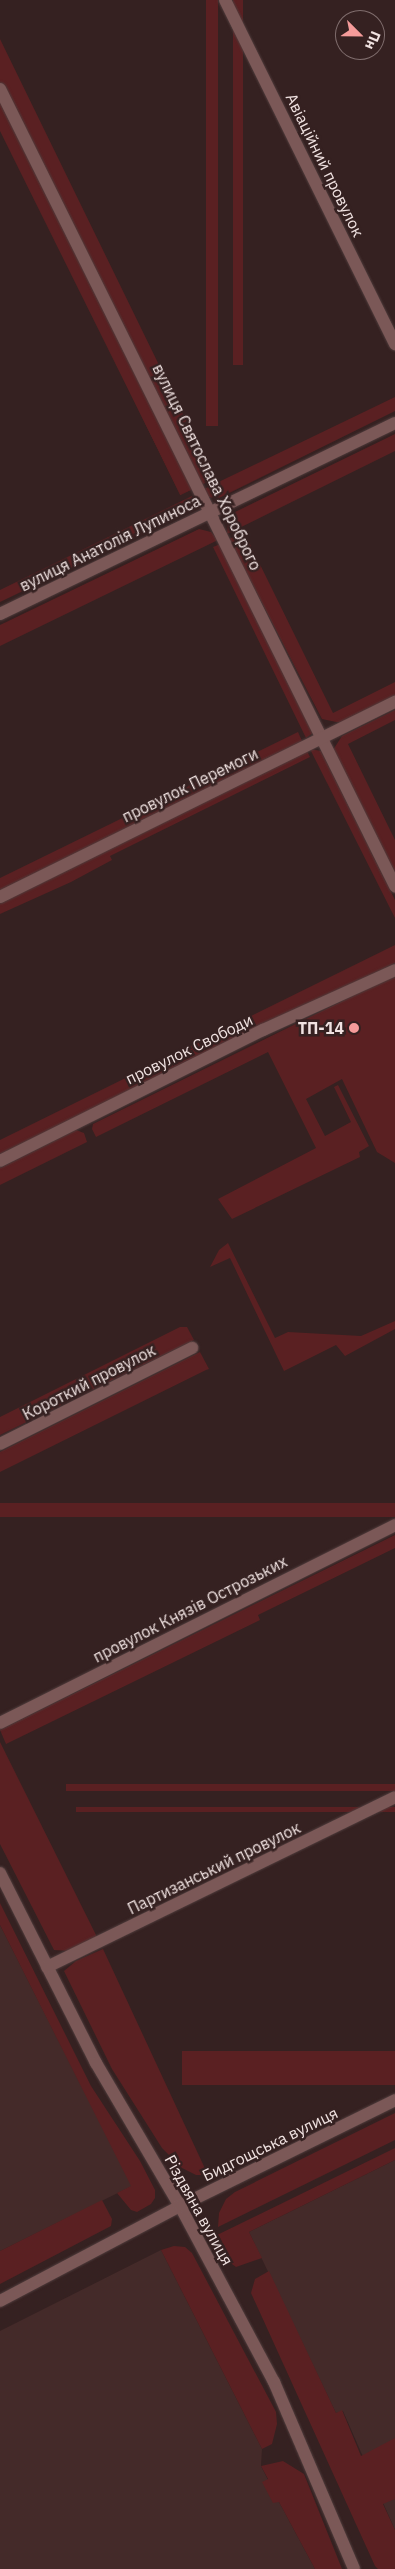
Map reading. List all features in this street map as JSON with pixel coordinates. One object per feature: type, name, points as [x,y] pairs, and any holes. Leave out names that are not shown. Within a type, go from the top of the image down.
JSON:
[{"type":"street","name":"Авіаційний провулок","points":[[225,0],[395,344]]},
{"type":"street","name":"вулиця Святослава Хороброго","points":[[0,90],[395,886]]},
{"type":"street","name":"вулиця Анатолія Лупиноса","points":[[0,614],[395,423]]},
{"type":"street","name":"провулок Перемоги","points":[[0,897],[395,702]]},
{"type":"street","name":"провулок Свободи","points":[[0,1161],[263,1030],[395,970]]},
{"type":"street","name":"Короткий провулок","points":[[0,1444],[192,1348]]},
{"type":"street","name":"провулок Князів Острозьких","points":[[0,1723],[395,1525]]},
{"type":"street","name":"Партизанський провулок","points":[[47,1966],[395,1797]]},
{"type":"street","name":"Різдвяна вулиця","points":[[0,1873],[96,2063],[180,2206],[274,2382],[354,2569]]},
{"type":"street","name":"Бидгощська вулиця","points":[[0,2301],[180,2206],[395,2100]]},
{"type":"shaded area","points":[[206,0],[218,0],[218,426],[206,426]]},
{"type":"shaded area","points":[[233,0],[243,0],[243,365],[233,365]]},
{"type":"shaded area","points":[[0,39],[214,479],[180,495],[0,126]]},
{"type":"shaded area","points":[[0,108],[191,490],[180,494],[0,131]]},
{"type":"shaded area","points":[[395,397],[395,411],[217,499],[209,497],[204,489]]},
{"type":"shaded area","points":[[395,434],[395,451],[227,534],[229,515]]},
{"type":"shaded area","points":[[192,496],[194,509],[0,602],[0,590]]},
{"type":"shaded area","points":[[199,529],[211,532],[218,540],[0,646],[0,625]]},
{"type":"shaded area","points":[[244,532],[333,713],[395,682],[395,696],[341,723],[322,719],[229,539]]},
{"type":"shaded area","points":[[220,544],[314,732],[306,738],[213,547]]},
{"type":"shaded area","points":[[395,710],[395,720],[348,744],[395,840],[395,875],[333,750],[342,736]]},
{"type":"shaded area","points":[[298,732],[302,741],[0,891],[0,878]]},
{"type":"shaded area","points":[[310,749],[321,751],[395,900],[395,918]]},
{"type":"shaded area","points":[[307,751],[310,757],[110,856],[112,860],[71,882],[0,914],[0,903]]},
{"type":"shaded area","points":[[395,945],[395,963],[0,1154],[0,1140]]},
{"type":"shaded area","points":[[395,975],[395,1163],[377,1152],[342,1079],[306,1099],[325,1136],[351,1122],[334,1087],[338,1085],[369,1146],[359,1152],[360,1157],[232,1219],[218,1199],[316,1148],[268,1052],[96,1137],[92,1129],[93,1124]]},
{"type":"shaded area","points":[[76,1130],[84,1133],[87,1142],[0,1185],[0,1168]]},
{"type":"shaded area","points":[[228,1243],[275,1338],[288,1332],[361,1336],[395,1321],[395,1329],[345,1356],[336,1345],[284,1371],[230,1258],[210,1267],[219,1250]]},
{"type":"shaded area","points":[[180,1327],[187,1327],[194,1340],[0,1435],[0,1417]]},
{"type":"shaded area","points":[[200,1352],[209,1369],[0,1472],[0,1452]]},
{"type":"shaded area","points":[[0,1503],[395,1503],[395,1517],[0,1517]]},
{"type":"shaded area","points":[[395,1535],[395,1548],[258,1615],[260,1620],[6,1744],[0,1730]]},
{"type":"shaded area","points":[[0,1742],[97,1937],[70,1951],[54,1950],[0,1844]]},
{"type":"shaded area","points":[[66,1784],[395,1784],[395,1791],[66,1791]]},
{"type":"shaded area","points":[[76,1807],[395,1807],[395,1812],[76,1812]]},
{"type":"shaded area","points":[[0,1903],[91,2086],[140,2161],[155,2190],[155,2198],[151,2204],[137,2212],[131,2210],[117,2193],[131,2186],[0,1925]]},
{"type":"shaded area","points":[[0,1925],[132,2186],[0,2251]]},
{"type":"shaded area","points":[[103,1949],[208,2175],[196,2175],[182,2168],[162,2148],[112,2069],[64,1971],[76,1961]]},
{"type":"shaded area","points":[[182,2051],[395,2051],[395,2085],[182,2085]]},
{"type":"shaded area","points":[[395,2113],[395,2140],[218,2227],[219,2213],[226,2199],[235,2192]]},
{"type":"shaded area","points":[[395,2148],[395,2160],[249,2232],[262,2258],[236,2267],[225,2259],[217,2235]]},
{"type":"shaded area","points":[[395,2160],[395,2530],[343,2411],[336,2413],[249,2232]]},
{"type":"shaded area","points":[[102,2200],[112,2219],[111,2226],[0,2284],[0,2251]]},
{"type":"shaded area","points":[[174,2246],[185,2247],[192,2253],[276,2412],[277,2424],[272,2444],[262,2449],[161,2250]]},
{"type":"shaded area","points":[[161,2250],[262,2449],[261,2466],[268,2480],[263,2482],[279,2502],[315,2569],[0,2569],[0,2331]]},
{"type":"shaded area","points":[[269,2271],[336,2413],[342,2410],[361,2456],[395,2438],[395,2499],[383,2504],[395,2530],[395,2569],[378,2569],[375,2566],[251,2293],[255,2279]]},
{"type":"shaded area","points":[[283,2461],[304,2474],[342,2569],[315,2569],[279,2502],[273,2503],[262,2482],[268,2479],[261,2466]]},
{"type":"place","name":"ТП-14","points":[[354,1028]]}]
